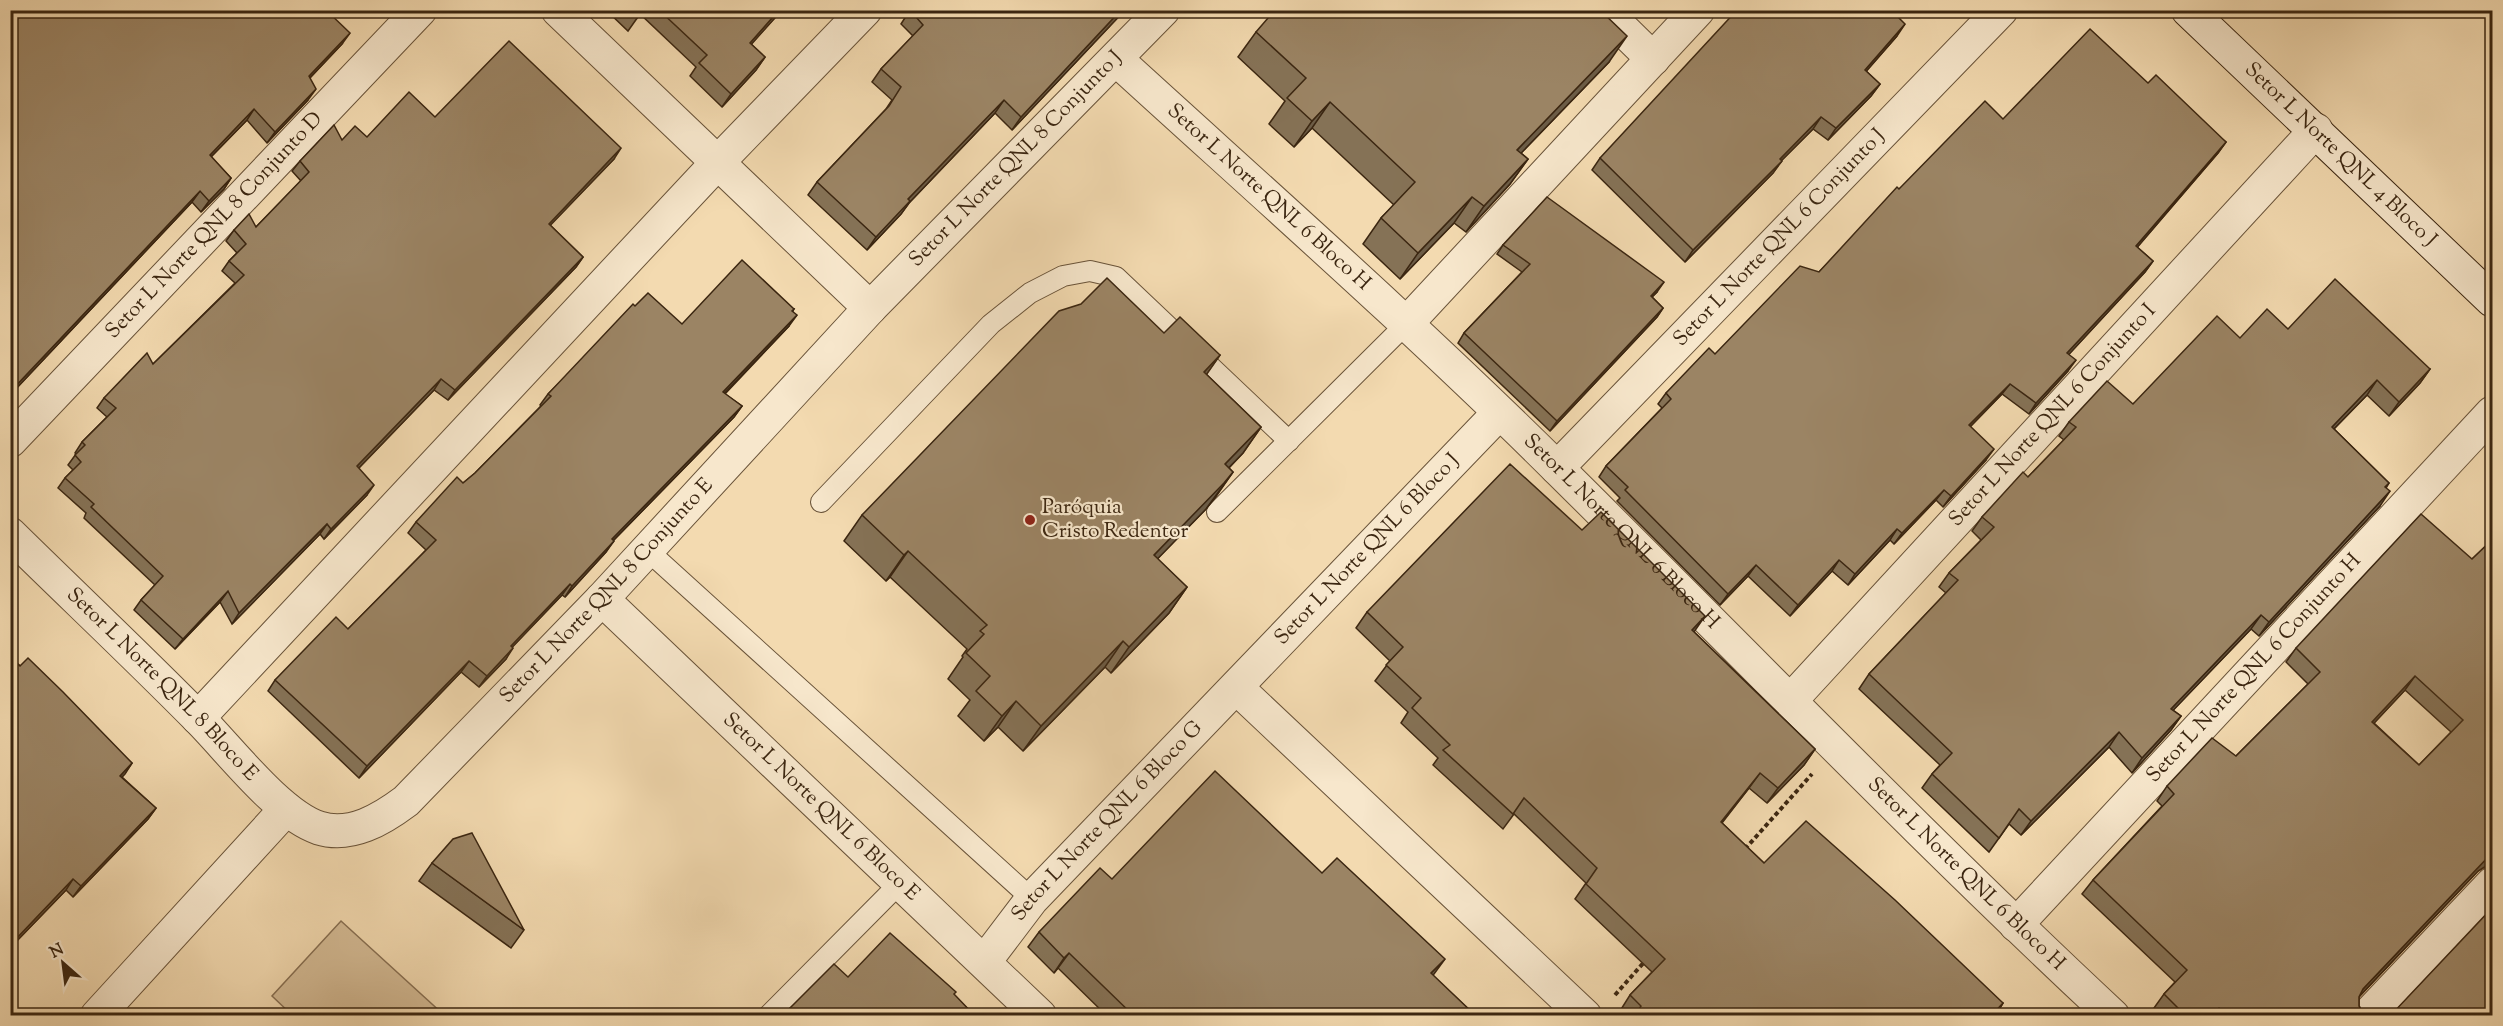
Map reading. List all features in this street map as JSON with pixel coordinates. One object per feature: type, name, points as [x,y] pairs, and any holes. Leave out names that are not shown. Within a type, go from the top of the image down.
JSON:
[{"type":"street","name":"Setor L Norte QNL 8 Conjunto D","points":[[10,441],[420,10]]},
{"type":"street","points":[[558,10],[870,308]]},
{"type":"street","points":[[198,718],[718,162],[865,10]]},
{"type":"street","name":"Setor L Norte QNL 8 Conjunto J","points":[[870,308],[1163,10]]},
{"type":"street","points":[[1603,10],[1653,59]]},
{"type":"street","points":[[1406,324],[1698,10]]},
{"type":"street","name":"Setor L Norte QNL 6 Conjunto J","points":[[1557,468],[2001,10]]},
{"type":"street","name":"Setor L Norte QNL 4 Bloco J","points":[[2188,10],[2493,300]]},
{"type":"street","name":"Setor L Norte QNL 6 Bloco H","points":[[1116,59],[1499,412],[2016,925],[2113,1016]]},
{"type":"street","name":"Setor L Norte QNL 6 Conjunto I","points":[[1790,701],[2316,130]]},
{"type":"street","name":"Setor L Norte QNL 8 Conjunto E","points":[[319,828],[348,831],[380,820],[406,801],[602,599],[870,308]]},
{"type":"street","name":"Setor L Norte QNL 6 Bloco J","points":[[1237,688],[1499,412]]},
{"type":"street","name":"Setor L Norte QNL 6 Conjunto H","points":[[2016,925],[2493,412]]},
{"type":"street","name":"Setor L Norte QNL 8 Bloco E","points":[[10,534],[198,718],[286,809],[319,828]]},
{"type":"street","name":"Setor L Norte QNL 6 Bloco E","points":[[602,599],[985,961],[1035,1014]]},
{"type":"street","points":[[1237,688],[1586,1016]]},
{"type":"street","name":"Setor L Norte QNL 6 Bloco G","points":[[985,961],[1032,899],[1237,688]]},
{"type":"street","points":[[97,1016],[286,809]]},
{"type":"street","points":[[2367,1016],[2493,884]]},
{"type":"lane","points":[[821,502],[991,324],[1030,292],[1063,276],[1090,271],[1116,277],[1289,441]]},
{"type":"lane","points":[[1217,512],[1406,324]]},
{"type":"lane","points":[[647,550],[1032,899]]},
{"type":"lane","points":[[768,1016],[901,882]]},
{"type":"path","points":[[1740,855],[1836,747]]},
{"type":"path","points":[[1612,998],[1652,953]]},
{"type":"shaded area","points":[[341,921],[444,1015],[292,1015],[272,996]]},
{"type":"building","points":[[26,10],[326,10],[350,33],[309,76],[316,89],[275,132],[254,109],[210,155],[231,178],[209,201],[200,191],[10,392],[10,51],[12,50],[10,48],[10,27]]},
{"type":"building","points":[[628,10],[642,10],[637,18]]},
{"type":"building","points":[[659,10],[779,10],[750,43],[765,57],[731,94],[699,63],[707,55]]},
{"type":"building","points":[[910,10],[1121,10],[1021,117],[1004,100],[908,199],[910,201],[876,237],[817,182],[889,106],[901,87],[881,69],[923,25]]},
{"type":"building","points":[[1275,10],[1600,10],[1627,36],[1517,150],[1528,159],[1484,206],[1472,197],[1418,253],[1381,218],[1415,182],[1330,102],[1312,121],[1287,98],[1306,78],[1256,32]]},
{"type":"building","points":[[1737,10],[1891,10],[1905,24],[1865,70],[1880,84],[1836,128],[1821,117],[1780,159],[1782,161],[1693,250],[1600,158]]},
{"type":"building","points":[[2090,29],[2148,83],[2156,75],[2226,142],[2136,246],[2153,261],[2067,353],[2076,360],[2036,403],[2010,384],[1969,425],[1994,449],[1951,496],[1944,490],[1902,533],[1897,529],[1855,574],[1839,560],[1798,605],[1756,565],[1728,594],[1625,490],[1628,487],[1606,466],[1671,399],[1666,393],[1709,348],[1715,354],[1800,266],[1819,272],[1897,187],[1899,189],[1985,101],[2003,119]]},
{"type":"building","points":[[509,41],[621,148],[549,224],[583,257],[455,390],[441,379],[357,466],[374,485],[331,529],[327,524],[239,613],[228,591],[183,639],[141,600],[163,576],[91,507],[94,504],[65,478],[81,462],[75,455],[85,445],[82,442],[116,408],[104,398],[147,353],[153,364],[244,275],[229,261],[246,244],[234,230],[249,214],[256,227],[309,172],[300,161],[334,125],[342,140],[355,126],[367,137],[409,92],[435,117]]},
{"type":"building","points":[[1547,197],[1664,282],[1651,296],[1663,308],[1557,421],[1464,333],[1530,264],[1503,245]]},
{"type":"building","points":[[742,260],[794,309],[792,311],[797,315],[723,392],[742,406],[612,539],[614,541],[511,646],[513,648],[487,676],[469,661],[367,766],[275,680],[336,617],[348,629],[436,540],[416,522],[457,477],[463,483],[475,473],[551,396],[548,394],[633,304],[635,306],[648,293],[682,324]]},
{"type":"building","name":"Paróquia Cristo Redentor","points":[[1107,278],[1164,333],[1180,317],[1220,355],[1204,372],[1261,427],[1225,464],[1233,472],[1224,483],[1154,555],[1187,587],[1129,647],[1123,641],[1041,726],[1016,701],[1002,716],[976,691],[990,676],[966,653],[984,634],[980,631],[987,625],[908,551],[904,555],[862,515],[1059,311],[1081,304]]},
{"type":"building","points":[[2335,279],[2430,369],[2399,402],[2377,380],[2332,427],[2389,483],[2385,487],[2390,491],[2269,622],[2261,615],[2171,709],[2181,716],[2142,758],[2119,732],[2031,821],[2019,809],[1999,838],[1932,774],[1952,753],[1869,674],[1958,580],[1949,573],[1994,527],[1982,517],[2023,472],[2028,477],[2076,427],[2069,422],[2107,381],[2133,404],[2217,316],[2240,338],[2267,309],[2288,329]]},
{"type":"building","points":[[1510,464],[1582,530],[1601,512],[1705,616],[1692,630],[1815,749],[1778,788],[1760,773],[1721,822],[1764,863],[1806,821],[1895,900],[2003,1003],[1991,1016],[1635,1016],[1641,1006],[1630,995],[1665,959],[1586,884],[1597,868],[1524,798],[1513,814],[1443,750],[1450,745],[1412,708],[1421,698],[1386,665],[1403,647],[1367,612]]},
{"type":"building","points":[[2421,514],[2472,559],[2493,539],[2493,854],[2363,989],[2359,997],[2359,1006],[2365,1016],[2226,1016],[2219,1008],[2211,1016],[2186,1016],[2164,994],[2187,970],[2093,880],[2174,794],[2167,786],[2212,738],[2236,756],[2320,672],[2296,648]],"holes":[[[2415,676],[2463,720],[2419,765],[2372,722]]]},
{"type":"building","points":[[10,657],[20,666],[28,658],[132,763],[120,776],[156,808],[81,886],[73,879],[14,941],[10,937]]},
{"type":"building","points":[[1215,771],[1322,873],[1337,858],[1445,959],[1431,973],[1476,1016],[1134,1016],[1069,953],[1064,958],[1039,932],[1100,868],[1112,879]]},
{"type":"building","points":[[472,833],[524,930],[432,863],[453,839]]},
{"type":"building","points":[[2493,907],[2493,1016],[2389,1016],[2391,1015]]},
{"type":"building","points":[[890,933],[956,992],[954,994],[975,1016],[790,1016],[794,1012],[790,1008],[834,964],[848,977]]},
{"type":"place","name":"Paróquia Cristo Redentor","points":[[1030,520]]}]
